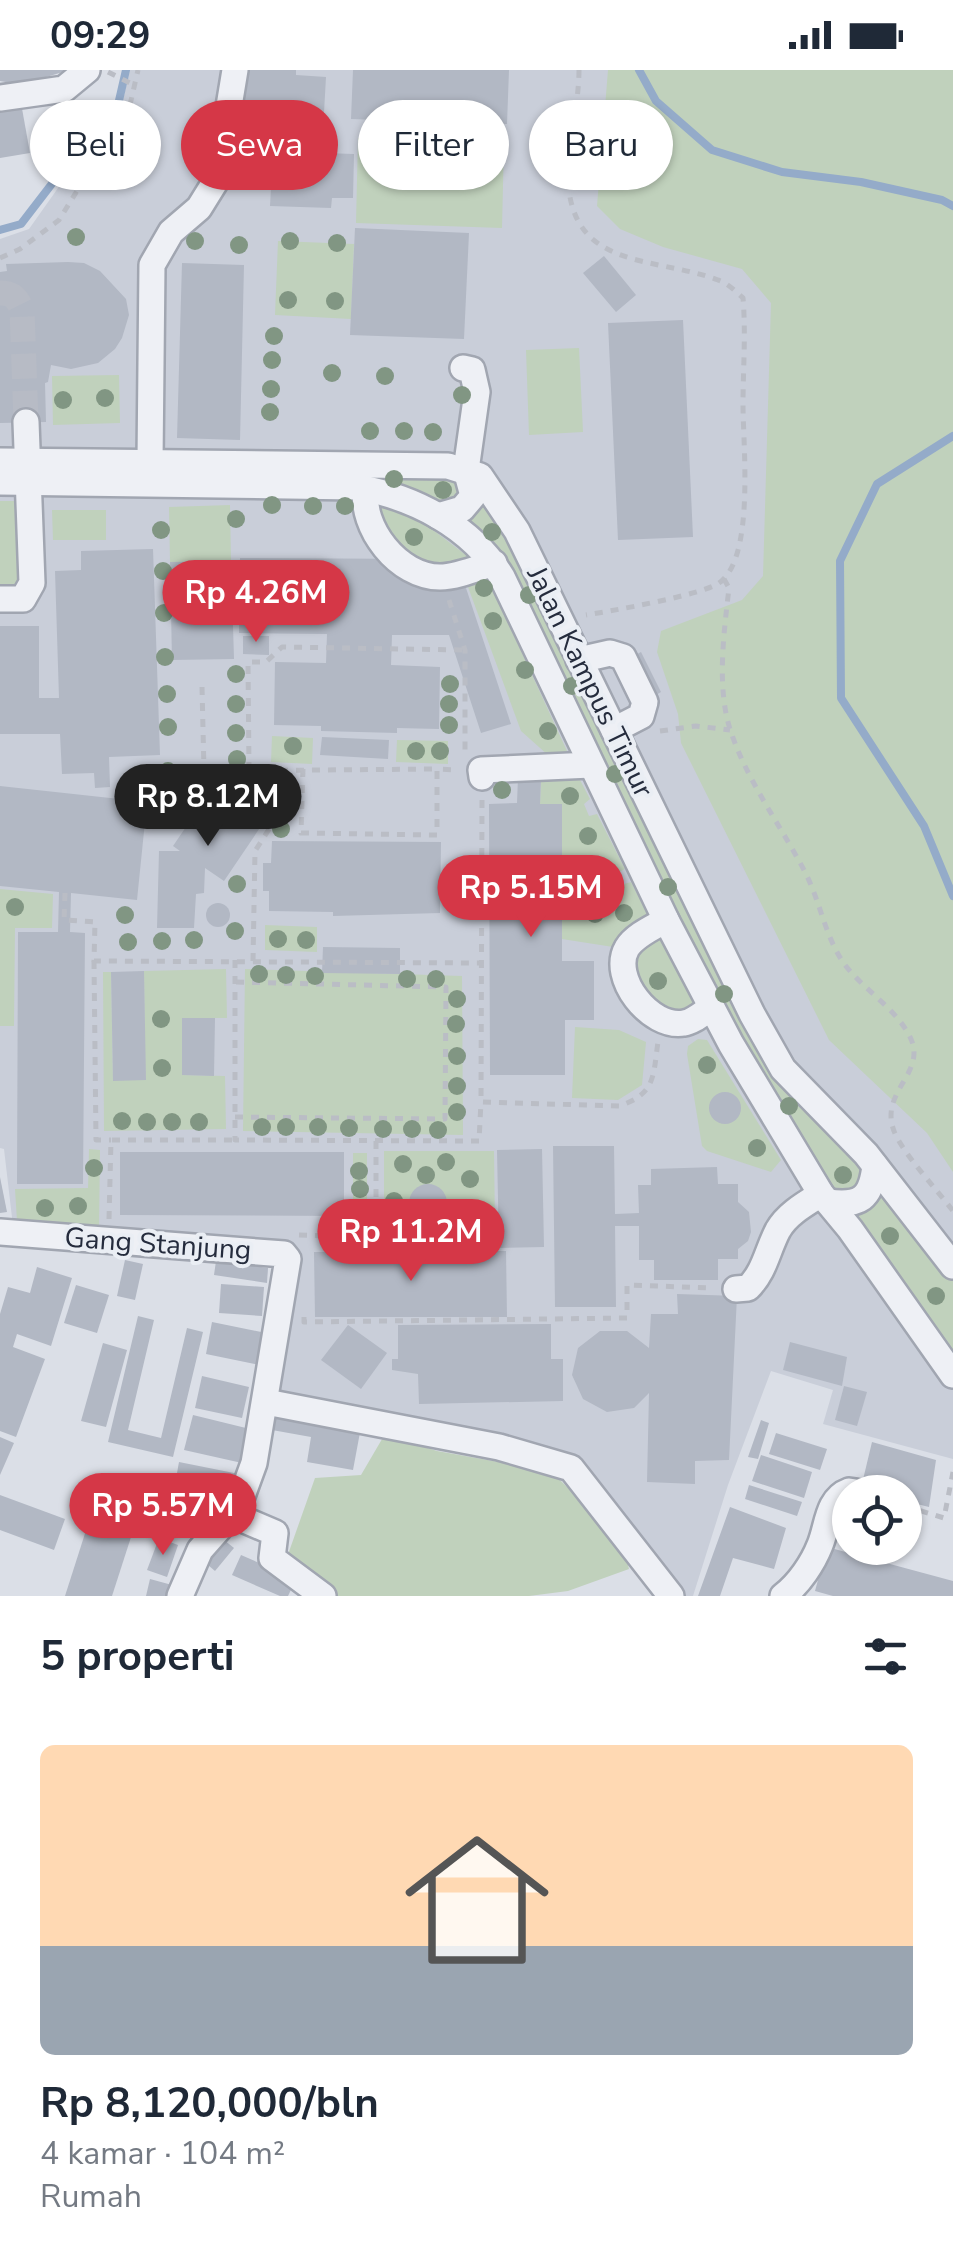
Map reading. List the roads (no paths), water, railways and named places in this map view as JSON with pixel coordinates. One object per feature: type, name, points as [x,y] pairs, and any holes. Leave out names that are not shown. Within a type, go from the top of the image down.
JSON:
[{"type":"street","points":[[150,461],[152,265],[171,232],[199,208],[217,179],[235,70]]},
{"type":"street","points":[[0,98],[64,90],[98,72]]},
{"type":"street","points":[[438,516],[470,504],[472,487],[466,470],[477,392],[472,370],[463,368]]},
{"type":"street","points":[[0,599],[23,599],[32,584],[13,472],[26,422]]},
{"type":"street","points":[[13,472],[55,461],[448,466],[466,470]]},
{"type":"street","name":"Jalan Kampus Timur","points":[[466,470],[480,476],[517,532],[783,1069],[866,1154],[953,1266]]},
{"type":"street","name":"Jalan Kampus Timur","points":[[13,472],[125,482],[366,488],[389,493],[438,516],[468,538],[494,563],[711,1008],[825,1198],[953,1375]]},
{"type":"street","points":[[366,488],[364,501],[370,527],[387,548],[412,568],[441,577],[494,563]]},
{"type":"street","points":[[579,660],[610,653],[623,657],[645,702],[641,716],[614,730]]},
{"type":"street","points":[[474,773],[591,764]]},
{"type":"street","points":[[666,920],[626,948],[623,968],[644,1010],[660,1021],[685,1023],[711,1008]]},
{"type":"street","points":[[736,1290],[748,1288],[762,1272],[787,1218],[825,1198],[843,1204],[860,1199],[873,1186],[874,1166]]},
{"type":"street","name":"Gang Stanjung","points":[[0,1232],[286,1256],[266,1402]]},
{"type":"street","points":[[180,1596],[200,1550],[232,1515],[254,1462],[266,1402],[499,1447],[571,1468],[671,1596]]},
{"type":"street","points":[[784,1596],[820,1546],[832,1511]]},
{"type":"street","points":[[232,1515],[275,1533],[272,1558],[324,1596]]},
{"type":"waterway","points":[[0,230],[21,224],[71,159],[115,118],[126,70]]},
{"type":"waterway","points":[[639,70],[656,101],[712,150],[782,172],[861,182],[942,200],[953,206]]},
{"type":"waterway","points":[[953,436],[877,484],[840,561],[841,698],[924,826],[953,896]]},
{"type":"tunnel","points":[[0,293],[14,297],[22,310],[26,422]]}]
